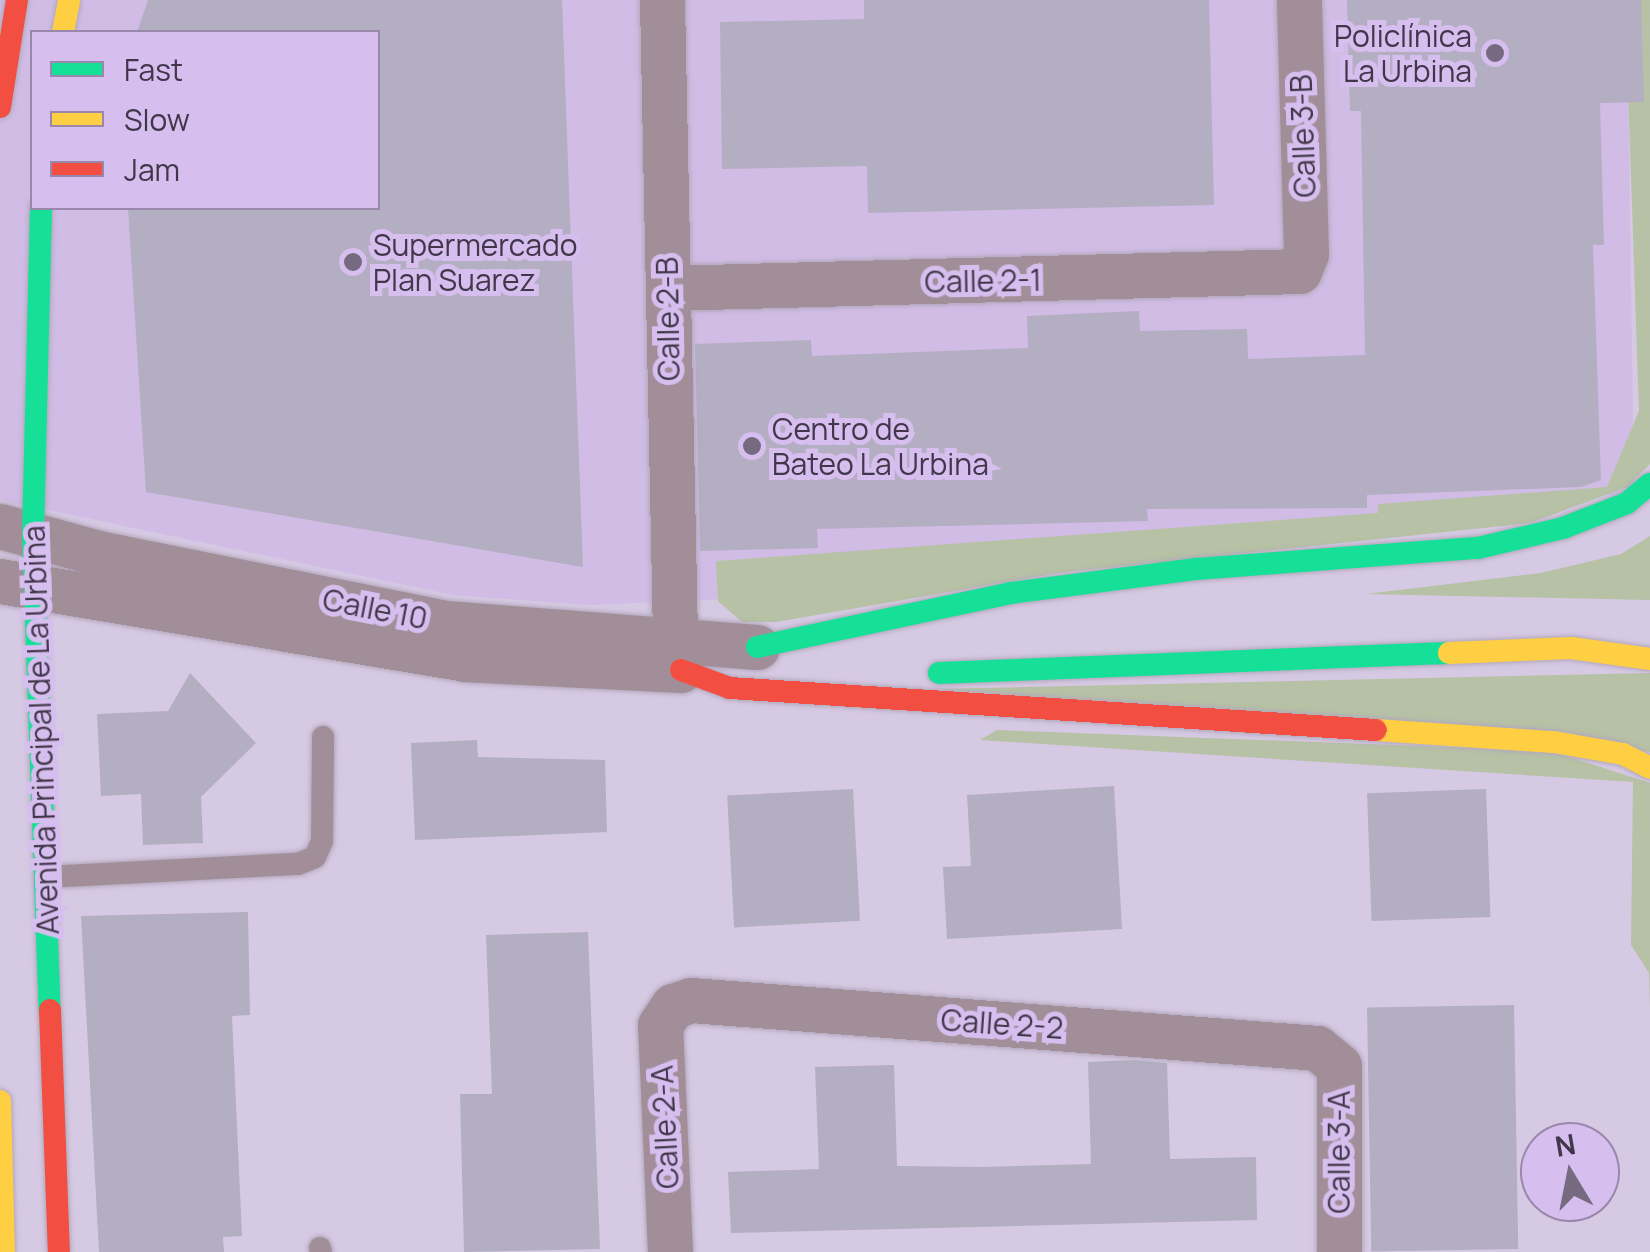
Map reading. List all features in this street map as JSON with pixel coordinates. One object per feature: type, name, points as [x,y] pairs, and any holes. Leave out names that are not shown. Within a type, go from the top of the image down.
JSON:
[{"type":"main road","points":[[0,108],[17,0]]},
{"type":"main road","points":[[63,30],[69,0]]},
{"type":"main road","name":"Avenida Principal de La Urbina","points":[[42,210],[16,530],[17,585],[46,877],[59,1252]]},
{"type":"main road","points":[[757,647],[839,624],[1011,593],[1196,570],[1478,548],[1563,528],[1626,504],[1650,484]]},
{"type":"main road","points":[[757,647],[884,648]]},
{"type":"main road","points":[[678,654],[909,674],[1571,648],[1650,659]]},
{"type":"main road","points":[[678,654],[730,688],[1554,742],[1623,754],[1650,768]]},
{"type":"main road","points":[[0,1100],[4,1252]]},
{"type":"street","name":"Calle 2-B","points":[[662,0],[678,654]]},
{"type":"street","name":"Calle 3-B","points":[[1299,0],[1306,254],[1299,271]]},
{"type":"street","name":"Calle 2-1","points":[[668,288],[1299,271]]},
{"type":"street","name":"Calle 10","points":[[16,530],[446,623],[678,654]]},
{"type":"street","name":"Calle 10","points":[[17,585],[464,659],[678,654],[757,647]]},
{"type":"street","name":"Calle 2-2","points":[[673,1006],[691,1000],[1331,1054]]},
{"type":"street","name":"Calle 2-A","points":[[670,1252],[660,1025],[673,1006]]},
{"type":"street","name":"Calle 3-A","points":[[1331,1054],[1339,1066],[1339,1252]]},
{"type":"lane","points":[[46,877],[298,864],[316,857],[322,840],[323,737]]},
{"type":"shaded area","points":[[0,0],[1627,0],[1634,492],[750,598],[590,605],[453,595],[0,500]]},
{"type":"green space","points":[[1625,0],[1650,0],[1650,464],[1627,487],[1530,523],[1058,573],[776,622],[742,622],[718,601],[716,561],[1378,513],[1378,504],[1607,487],[1639,411]]},
{"type":"green space","points":[[1650,536],[1650,600],[1366,594],[1541,573],[1621,554]]},
{"type":"green space","points":[[1650,673],[1650,752],[937,689]]},
{"type":"green space","points":[[997,730],[1551,751],[1650,783],[1650,1010],[1649,973],[1631,945],[1633,782],[980,740]]},
{"type":"building","name":"Supermercado Plan Suarez","points":[[148,0],[562,0],[583,567],[146,492],[128,210],[380,210],[380,30],[138,30]]},
{"type":"building","points":[[864,0],[1209,0],[1214,205],[868,213],[867,166],[722,169],[720,22],[864,19]]},
{"type":"building","points":[[1347,0],[1641,0],[1644,102],[1600,103],[1604,245],[1593,245],[1601,480],[1581,487],[1367,495],[1367,508],[1147,509],[1148,521],[817,529],[818,548],[700,551],[695,344],[811,340],[812,356],[1028,348],[1027,316],[1139,311],[1140,331],[1247,329],[1248,359],[1365,355],[1361,111],[1350,111]]},
{"type":"building","points":[[190,673],[256,743],[201,797],[203,843],[143,845],[141,794],[101,796],[97,714],[168,711]]},
{"type":"building","points":[[477,740],[478,757],[605,760],[607,832],[415,840],[411,743]]},
{"type":"building","points":[[1114,786],[1122,929],[947,939],[943,867],[971,866],[967,795]]},
{"type":"building","points":[[853,789],[860,921],[734,927],[727,796]]},
{"type":"building","points":[[1486,789],[1490,917],[1372,921],[1367,793]]},
{"type":"building","points":[[248,912],[250,1015],[232,1016],[242,1236],[223,1237],[224,1252],[99,1252],[81,916]]},
{"type":"building","points":[[588,932],[600,1249],[464,1252],[460,1094],[492,1094],[486,935]]},
{"type":"building","points":[[1514,1005],[1518,1249],[1371,1252],[1367,1008]]},
{"type":"building","points":[[1088,1062],[1167,1063],[1170,1159],[1256,1157],[1257,1220],[731,1233],[728,1172],[819,1169],[815,1067],[894,1065],[897,1166],[983,1167],[1091,1164]]},
{"type":"traffic: fast","points":[[41,210],[33,535],[50,1010]]},
{"type":"traffic: fast","points":[[757,647],[1011,593],[1196,569],[1478,548],[1563,528],[1627,503],[1650,484]]},
{"type":"traffic: fast","points":[[939,673],[1449,653]]},
{"type":"traffic: slow","points":[[63,30],[69,0]]},
{"type":"traffic: slow","points":[[1449,653],[1571,648],[1650,659]]},
{"type":"traffic: slow","points":[[1376,730],[1554,742],[1623,754],[1650,768]]},
{"type":"traffic: slow","points":[[0,1101],[4,1252]]},
{"type":"traffic: jam","points":[[0,107],[17,0]]},
{"type":"traffic: jam","points":[[681,670],[730,688],[1376,730]]},
{"type":"traffic: jam","points":[[50,1010],[59,1252]]},
{"type":"place","name":"Policlínica La Urbina","points":[[1495,53]]},
{"type":"place","name":"Supermercado Plan Suarez","points":[[353,262]]},
{"type":"place","name":"Centro de Bateo La Urbina","points":[[752,446]]}]
